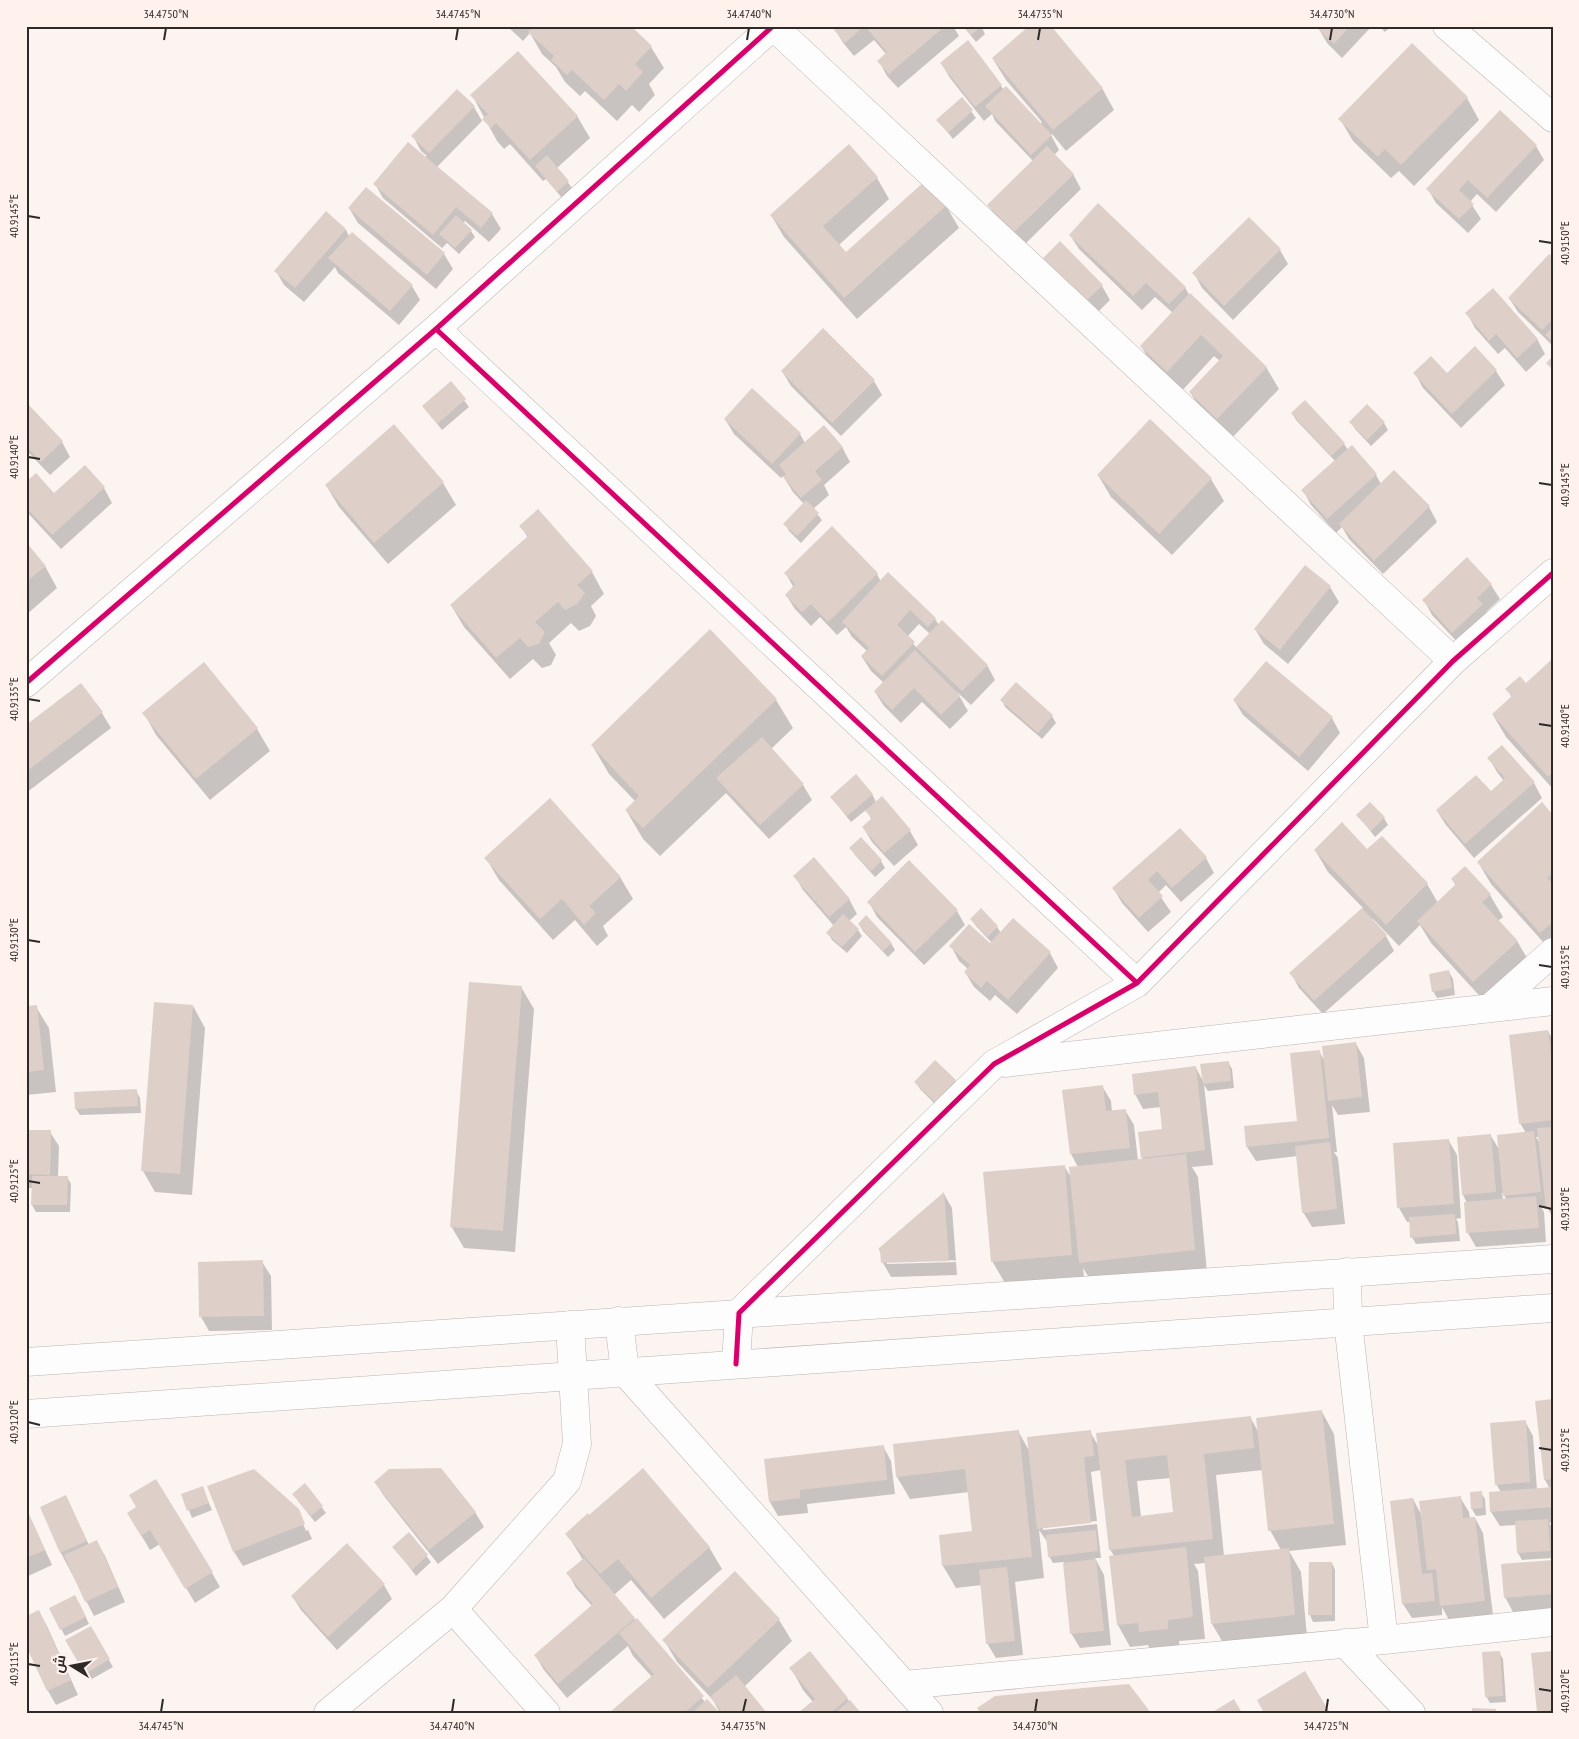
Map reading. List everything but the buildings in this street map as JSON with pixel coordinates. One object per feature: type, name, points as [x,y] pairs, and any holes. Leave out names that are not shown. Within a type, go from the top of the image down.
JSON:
[{"type":"main road","points":[[26,682],[436,329],[773,26],[1453,661]]},
{"type":"main road","points":[[1447,26],[1553,118]]},
{"type":"main road","points":[[436,329],[1137,983]]},
{"type":"main road","points":[[736,1364],[738,1313],[994,1064],[1137,983],[1453,661],[1553,573]]},
{"type":"main road","points":[[1490,1008],[1553,952]]},
{"type":"main road","points":[[994,1064],[1553,1001]]},
{"type":"main road","points":[[26,1362],[1553,1259]]},
{"type":"main road","points":[[1347,1272],[1348,1322],[1384,1640]]},
{"type":"main road","points":[[26,1414],[1553,1308]]},
{"type":"main road","points":[[619,1321],[624,1372],[929,1713]]},
{"type":"main road","points":[[328,1713],[453,1609],[567,1481],[578,1444],[570,1324]]},
{"type":"main road","points":[[453,1609],[546,1713]]},
{"type":"main road","points":[[904,1685],[1384,1640],[1553,1622]]},
{"type":"main road","points":[[1345,1643],[1411,1713]]},
{"type":"cycle path","points":[[26,683],[436,329],[773,26]]},
{"type":"cycle path","points":[[436,329],[1137,983]]},
{"type":"cycle path","points":[[736,1364],[739,1313],[994,1064],[1137,983],[1453,661],[1553,573]]}]
